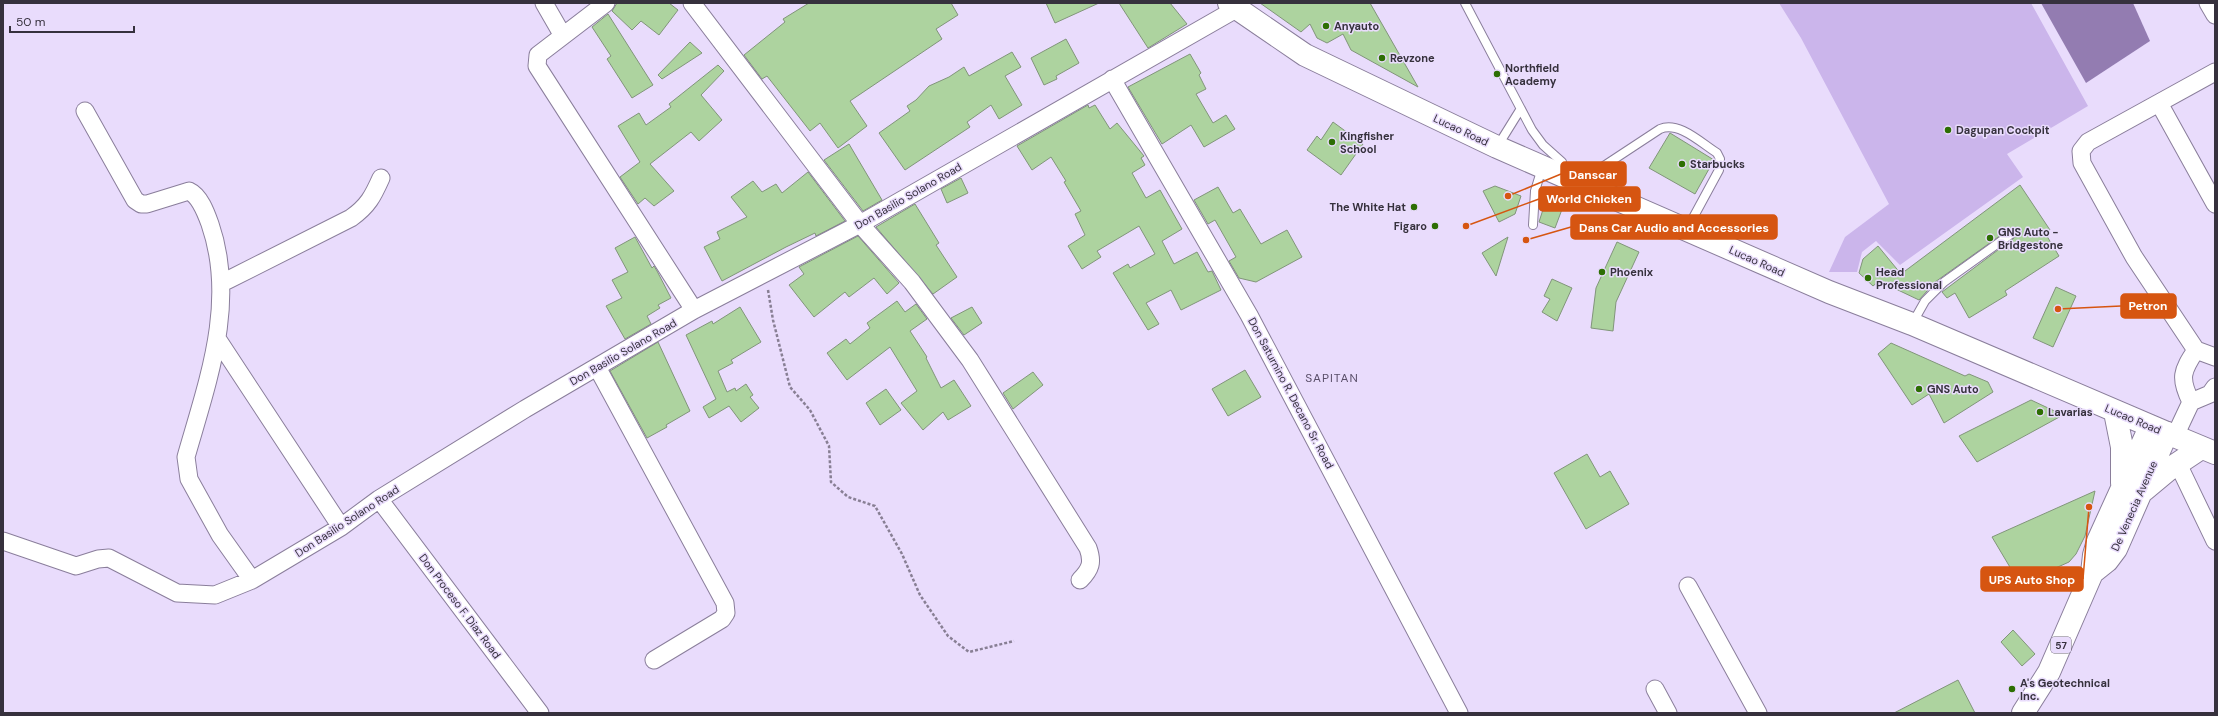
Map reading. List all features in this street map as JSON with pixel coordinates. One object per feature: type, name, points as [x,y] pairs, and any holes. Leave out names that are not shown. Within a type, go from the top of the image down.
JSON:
[{"type":"main road","name":"Lucao Road","points":[[1232,6],[1306,55],[1497,147],[1552,164],[1579,182],[1829,292],[1912,324],[2115,412],[2208,450]]},
{"type":"main road","points":[[2115,412],[2130,493],[2178,464],[2208,450]]},
{"type":"main road","name":"De Venecia Avenue","points":[[2023,713],[2049,672],[2092,573],[2094,555],[2098,541],[2130,493],[2164,432]]},
{"type":"street","points":[[544,3],[563,36]]},
{"type":"street","points":[[606,3],[538,55],[537,66],[694,310]]},
{"type":"street","points":[[692,3],[860,224],[912,282],[970,360],[1069,514],[1088,548],[1092,557],[1089,572],[1080,580]]},
{"type":"street","points":[[2208,3],[2215,14]]},
{"type":"street","name":"Don Basilio Solano Road","points":[[3,541],[76,566],[98,559],[109,558],[177,593],[215,595],[252,580],[341,527],[380,499],[694,310],[860,224],[1112,80],[1232,6]]},
{"type":"street","points":[[2215,72],[2088,142],[2081,150],[2082,163],[2134,257],[2196,350],[2215,357]]},
{"type":"street","name":"Don Saturnino R. Decano Sr. Road","points":[[1112,80],[1249,315],[1459,713]]},
{"type":"street","points":[[2159,103],[2215,204]]},
{"type":"street","points":[[85,111],[135,200],[141,204],[146,204],[189,191],[198,198],[216,243],[222,283],[218,340],[186,456],[187,468],[189,478],[220,535],[252,580]]},
{"type":"street","points":[[222,283],[351,218],[365,208],[373,196],[381,178]]},
{"type":"street","points":[[218,340],[341,527]]},
{"type":"street","points":[[2191,402],[2183,386],[2184,368],[2196,350]]},
{"type":"street","points":[[597,367],[725,603],[726,613],[722,618],[654,660]]},
{"type":"street","points":[[2164,432],[2191,402],[2210,394],[2215,387]]},
{"type":"street","points":[[2178,464],[2215,541]]},
{"type":"street","name":"Don Proceso F. Diaz Road","points":[[380,499],[540,713]]},
{"type":"street","points":[[1688,586],[1758,713]]},
{"type":"street","points":[[1655,689],[1668,713]]},
{"type":"lane","points":[[1465,3],[1515,95],[1520,110],[1543,145],[1552,164],[1535,191],[1533,225]]},
{"type":"lane","points":[[1497,147],[1520,110]]},
{"type":"lane","points":[[1579,182],[1660,129],[1665,127],[1676,127],[1717,153],[1720,159],[1719,170],[1687,230]]},
{"type":"lane","points":[[1912,324],[1925,301],[1944,282],[2011,234]]},
{"type":"path","points":[[765,272],[773,320],[790,387],[810,410],[829,446],[831,482],[848,497],[875,506],[902,554],[920,595],[948,636],[969,652],[1014,641]]},
{"type":"shaded area","name":"Dagupan Cockpit","points":[[1779,3],[2031,3],[2088,106],[2007,154],[2023,177],[1900,265],[1876,241],[1862,252],[1857,272],[1829,272],[1845,237],[1889,204],[1801,38]]},
{"type":"shaded area","points":[[2041,3],[2133,3],[2150,41],[2086,83]]},
{"type":"building","points":[[617,3],[669,3],[678,10],[659,35],[641,21],[632,30],[612,11]]},
{"type":"building","points":[[809,3],[951,3],[958,15],[936,29],[942,39],[850,101],[867,126],[838,148],[820,123],[810,131],[767,76],[762,79],[744,55],[785,22],[783,19]]},
{"type":"building","points":[[1046,3],[1099,3],[1055,23]]},
{"type":"building","points":[[1119,3],[1170,3],[1187,24],[1148,48]]},
{"type":"building","points":[[1260,3],[1370,3],[1418,87],[1351,50],[1343,34],[1327,43],[1317,38],[1310,24],[1301,32]]},
{"type":"building","points":[[608,14],[653,85],[632,98],[607,59],[611,56],[592,27]]},
{"type":"building","points":[[1066,39],[1079,63],[1056,76],[1057,79],[1044,85],[1031,58]]},
{"type":"building","points":[[690,42],[702,53],[662,79],[658,75]]},
{"type":"building","points":[[1012,52],[1021,67],[1005,76],[1022,105],[999,119],[991,105],[967,122],[970,127],[905,170],[879,133],[910,111],[907,106],[916,100],[929,86],[949,77],[964,67],[969,76]]},
{"type":"building","points":[[1190,54],[1201,73],[1199,75],[1206,89],[1196,94],[1213,123],[1226,115],[1235,129],[1204,147],[1191,125],[1162,144],[1128,87]]},
{"type":"building","points":[[718,65],[724,71],[701,95],[722,120],[699,141],[691,132],[650,164],[674,191],[654,206],[645,198],[638,204],[620,177],[640,162],[618,126],[639,113],[646,125],[671,107],[669,104]]},
{"type":"building","points":[[1088,105],[1089,108],[1095,105],[1110,129],[1117,123],[1144,156],[1141,158],[1145,165],[1132,173],[1146,198],[1160,190],[1182,229],[1162,241],[1174,264],[1197,252],[1208,272],[1212,271],[1221,290],[1181,310],[1171,290],[1146,303],[1159,324],[1148,330],[1113,273],[1128,264],[1130,268],[1155,254],[1139,226],[1097,251],[1101,257],[1082,269],[1068,246],[1085,235],[1075,214],[1081,211],[1064,182],[1066,181],[1051,157],[1032,170],[1017,146]]},
{"type":"building","points":[[1333,122],[1363,144],[1341,175],[1307,150],[1317,136],[1321,140]]},
{"type":"building","points":[[1670,133],[1714,160],[1695,194],[1649,168]]},
{"type":"building","points":[[849,144],[882,200],[863,211],[824,160]]},
{"type":"building","points":[[808,172],[845,221],[816,236],[815,233],[786,247],[722,281],[704,247],[720,239],[717,232],[747,217],[731,197],[753,181],[762,192],[776,184],[782,193]]},
{"type":"building","points":[[961,178],[968,193],[947,203],[941,189]]},
{"type":"building","points":[[2020,185],[2050,230],[2045,233],[2059,256],[2005,291],[2007,295],[1969,318],[1955,293],[1947,298],[1942,292],[2014,238],[2016,234],[2014,229],[2008,230],[1935,282],[1919,300],[1879,281],[1873,286],[1859,273],[1863,259],[1878,246],[1901,274]]},
{"type":"building","points":[[1495,186],[1521,196],[1515,214],[1499,222],[1483,191]]},
{"type":"building","points":[[1218,187],[1233,213],[1240,209],[1261,244],[1287,230],[1302,257],[1256,282],[1239,278],[1229,261],[1236,257],[1215,220],[1208,224],[1194,200]]},
{"type":"building","points":[[1547,197],[1564,204],[1555,228],[1539,222]]},
{"type":"building","points":[[915,204],[939,243],[936,245],[957,277],[933,294],[876,227]]},
{"type":"building","points":[[858,236],[899,283],[887,294],[874,278],[849,297],[845,292],[814,317],[789,285],[804,274],[799,267]]},
{"type":"building","points":[[635,237],[652,268],[654,266],[657,271],[671,298],[658,305],[660,308],[647,316],[651,324],[625,339],[606,306],[622,298],[612,280],[628,272],[615,248]]},
{"type":"building","points":[[1508,237],[1496,276],[1482,253]]},
{"type":"building","points":[[1617,242],[1639,252],[1616,302],[1613,331],[1591,328],[1596,288]]},
{"type":"building","points":[[1552,279],[1572,288],[1557,321],[1542,312],[1550,299],[1544,296]]},
{"type":"building","points":[[2056,287],[2076,296],[2053,347],[2033,338]]},
{"type":"building","points":[[897,301],[905,312],[916,304],[927,319],[910,331],[927,357],[926,358],[941,388],[954,380],[971,406],[948,420],[943,412],[923,430],[901,403],[917,391],[890,347],[847,380],[827,353],[846,339],[850,344],[870,328],[867,323]]},
{"type":"building","points":[[740,307],[761,342],[731,360],[733,363],[718,371],[727,392],[735,388],[736,391],[746,384],[753,395],[750,397],[759,408],[741,422],[729,406],[709,418],[703,407],[716,399],[686,335],[712,321],[713,324]]},
{"type":"building","points":[[972,307],[982,323],[964,335],[951,318]]},
{"type":"building","points":[[658,342],[690,411],[666,425],[667,427],[647,438],[610,371]]},
{"type":"building","points":[[1891,343],[1965,376],[1969,374],[1988,382],[1993,392],[1944,423],[1929,394],[1912,405],[1878,354]]},
{"type":"building","points":[[1245,370],[1261,397],[1228,416],[1212,389]]},
{"type":"building","points":[[1033,372],[1043,385],[1013,409],[1003,393]]},
{"type":"building","points":[[886,389],[901,410],[880,425],[866,403]]},
{"type":"building","points":[[2031,400],[2063,415],[1977,462],[1959,436]]},
{"type":"building","points":[[1587,454],[1600,477],[1610,471],[1629,504],[1586,529],[1554,473]]},
{"type":"building","points":[[2095,491],[2085,536],[2076,554],[2069,562],[2020,584],[1992,537]]},
{"type":"building","points":[[2013,630],[2035,654],[2022,666],[2001,642]]},
{"type":"building","points":[[1958,680],[1975,713],[1894,713]]},
{"type":"place","name":"Anyauto","points":[[1326,26]]},
{"type":"place","name":"Revzone","points":[[1382,58]]},
{"type":"place","name":"Northfield Academy","points":[[1497,74]]},
{"type":"place","name":"Dagupan Cockpit","points":[[1948,130]]},
{"type":"place","name":"Kingfisher School","points":[[1332,142]]},
{"type":"place","name":"Starbucks","points":[[1682,164]]},
{"type":"place","name":"Danscar","points":[[1508,196]]},
{"type":"place","name":"The White Hat","points":[[1414,207]]},
{"type":"place","name":"Figaro","points":[[1435,226]]},
{"type":"place","name":"World Chicken","points":[[1466,226]]},
{"type":"place","name":"GNS Auto - Bridgestone","points":[[1990,238]]},
{"type":"place","name":"Dans Car Audio and Accessories","points":[[1526,240]]},
{"type":"place","name":"Phoenix","points":[[1602,272]]},
{"type":"place","name":"Head Professional","points":[[1868,278]]},
{"type":"place","name":"Petron","points":[[2058,309]]},
{"type":"place","name":"GNS Auto","points":[[1919,389]]},
{"type":"place","name":"Lavarias","points":[[2040,412]]},
{"type":"place","name":"UPS Auto Shop","points":[[2089,507]]},
{"type":"place","name":"A's Geotechnical Inc.","points":[[2012,689]]},
{"type":"district","name":"SAPITAN","points":[[1332,378]]}]
